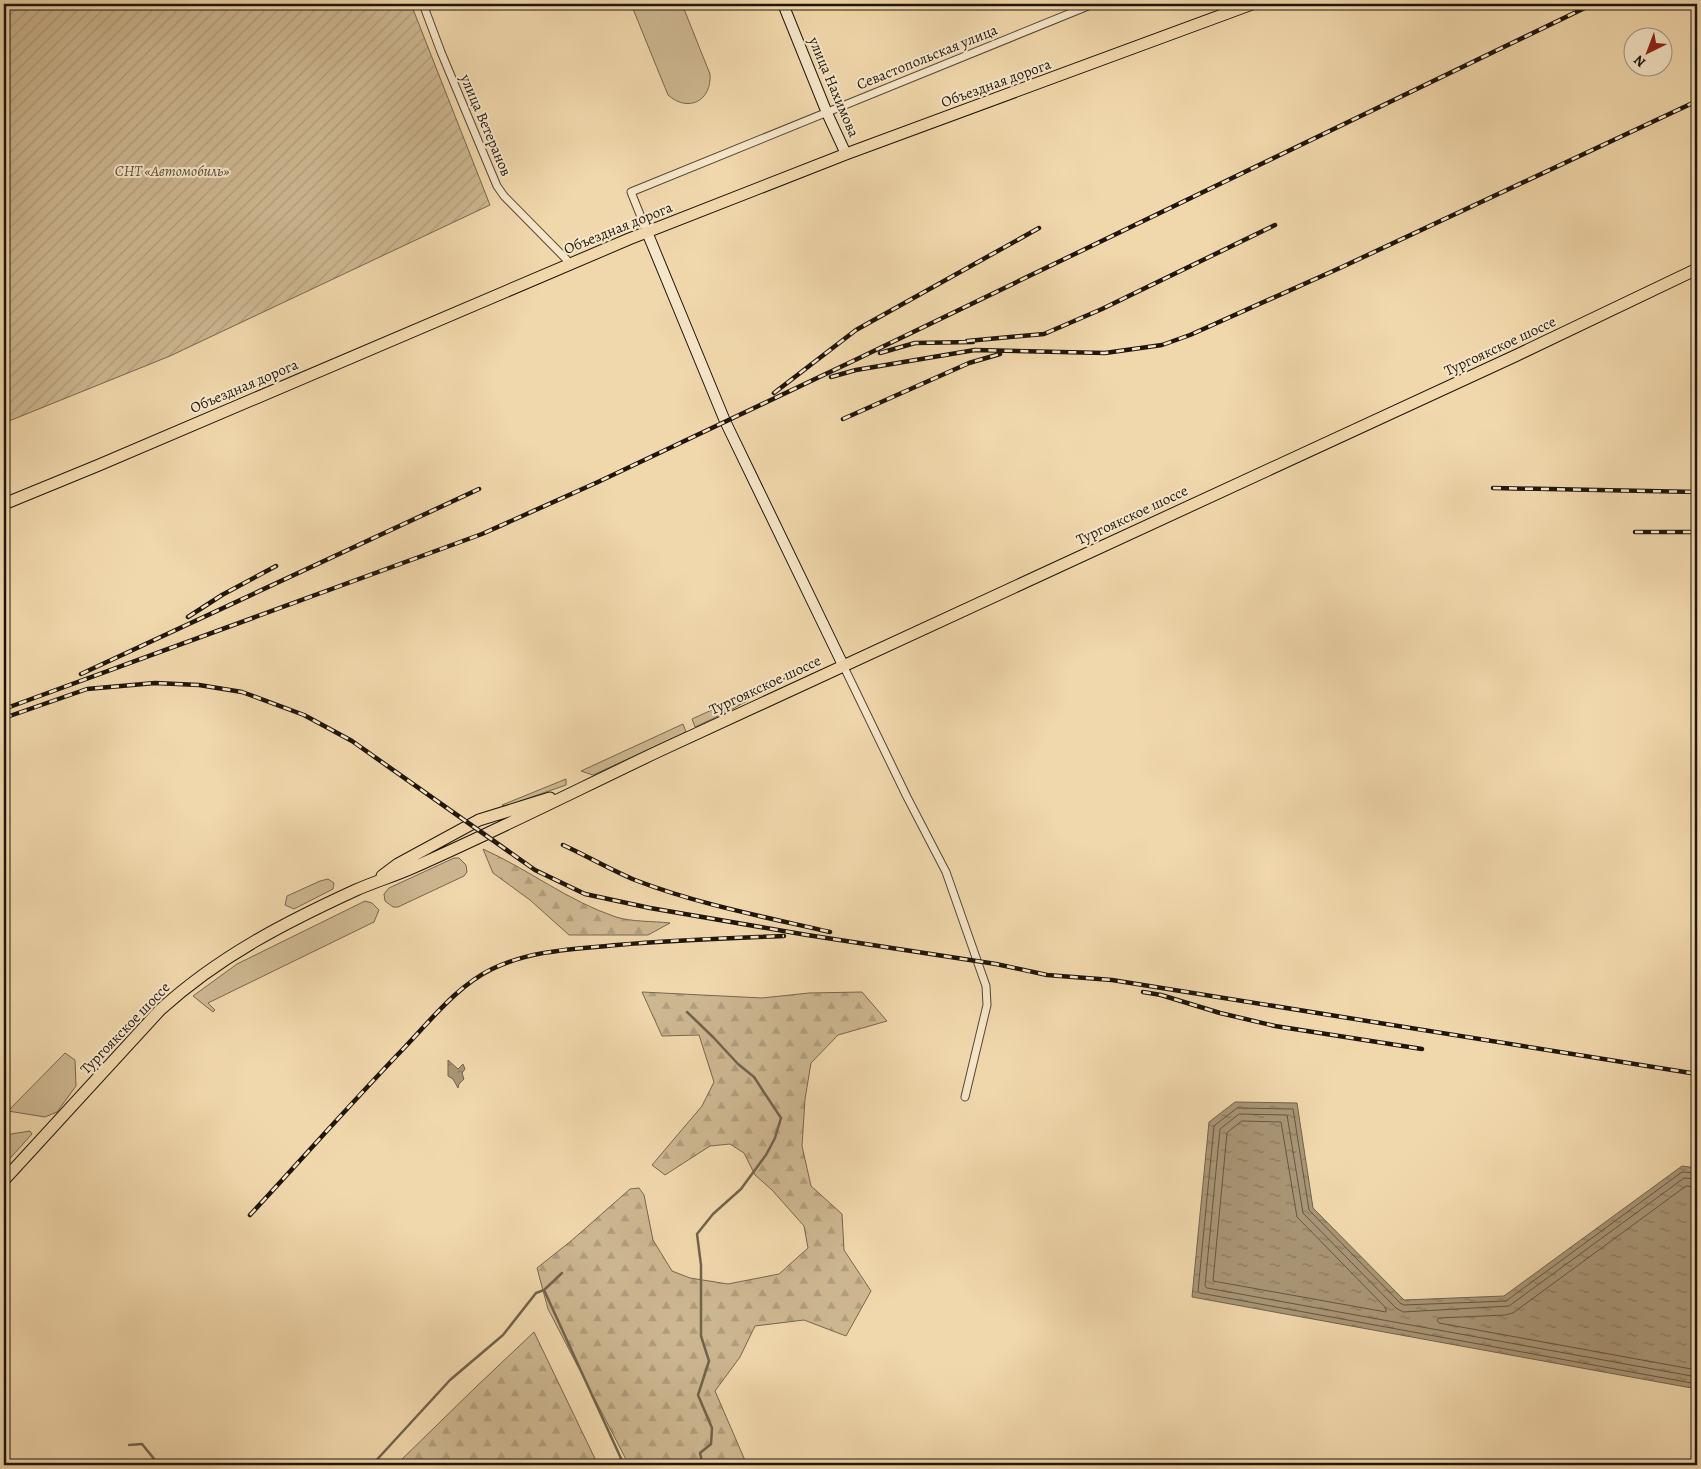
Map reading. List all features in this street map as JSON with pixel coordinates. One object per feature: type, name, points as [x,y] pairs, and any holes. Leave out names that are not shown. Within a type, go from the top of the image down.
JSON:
[{"type":"main road","name":"Объездная дорога","points":[[4,504],[647,232],[846,154],[1252,4]]},
{"type":"main road","name":"Тургоякское шоссе","points":[[4,1180],[150,1021],[184,989],[222,960],[268,934],[370,884],[398,864],[479,820],[580,788],[1515,356],[1697,269]]},
{"type":"street","name":"улица Ветеранов","points":[[422,4],[497,186],[504,196],[570,263]]},
{"type":"street","name":"улица Нахимова","points":[[783,4],[827,113],[846,154]]},
{"type":"street","name":"Севастопольская улица","points":[[647,232],[631,192],[1093,4]]},
{"type":"street","points":[[647,232],[724,421],[907,797],[946,872],[986,986],[987,1005],[965,1097]]},
{"type":"green space","name":"СНТ «Автомобиль»","points":[[4,4],[411,4],[490,205],[170,356],[4,423]]},
{"type":"green space","points":[[631,4],[682,4],[710,74],[710,83],[703,97],[691,103],[683,103],[668,95]]},
{"type":"green space","points":[[788,677],[731,710],[695,727],[692,719],[775,681]]},
{"type":"green space","points":[[683,724],[686,732],[593,775],[581,771]]},
{"type":"green space","points":[[566,779],[566,785],[506,806],[502,805]]},
{"type":"green space","points":[[483,849],[598,910],[622,919],[670,923],[648,935],[569,935],[530,900],[493,873]]},
{"type":"green space","points":[[454,858],[459,858],[466,865],[467,872],[464,876],[398,907],[393,907],[385,901],[384,894],[389,888]]},
{"type":"green space","points":[[328,879],[334,883],[333,889],[294,909],[285,905],[287,896]]},
{"type":"green space","points":[[365,901],[372,903],[379,910],[374,922],[208,1003],[215,1010],[213,1012],[193,996],[237,964]]},
{"type":"green space","points":[[642,992],[762,998],[809,993],[862,992],[887,1021],[838,1035],[811,1063],[805,1099],[802,1146],[811,1186],[842,1214],[844,1250],[871,1291],[846,1336],[804,1320],[755,1326],[740,1357],[715,1391],[747,1465],[629,1465],[548,1309],[537,1268],[630,1189],[639,1188],[644,1195],[653,1240],[672,1271],[690,1278],[728,1284],[779,1274],[808,1248],[804,1226],[772,1190],[755,1175],[744,1153],[730,1144],[710,1146],[665,1175],[652,1165],[702,1106],[714,1082],[699,1035],[662,1036]]},
{"type":"green space","points":[[65,1053],[75,1060],[76,1086],[57,1112],[45,1117],[8,1111]]},
{"type":"green space","points":[[30,1131],[32,1134],[4,1165],[4,1142],[11,1134]]},
{"type":"green space","points":[[534,1332],[598,1465],[396,1465],[478,1385]]},
{"type":"water","points":[[448,1060],[458,1069],[463,1064],[465,1069],[462,1073],[464,1079],[458,1088],[453,1079],[448,1076]]},
{"type":"water","points":[[1235,1102],[1297,1103],[1313,1208],[1404,1300],[1504,1296],[1682,1166],[1697,1168],[1697,1389],[1192,1297],[1209,1122]]},
{"type":"waterway","points":[[687,1012],[738,1064],[754,1077],[781,1118],[775,1138],[766,1155],[741,1189],[713,1214],[697,1234],[701,1265],[701,1336],[709,1361],[698,1395],[712,1428],[711,1444],[700,1453],[703,1465]]},
{"type":"waterway","points":[[562,1273],[544,1290],[624,1465]]},
{"type":"waterway","points":[[372,1465],[450,1380],[503,1335],[536,1293],[544,1290]]},
{"type":"waterway","points":[[129,1445],[142,1444],[159,1465]]},
{"type":"railway","points":[[4,709],[482,534],[598,482],[853,361],[1593,4]]},
{"type":"railway","points":[[831,377],[856,370],[975,350],[1105,353],[1162,345],[1190,335],[1342,267],[1697,101]]},
{"type":"railway","points":[[967,341],[1044,334],[1102,309],[1275,225]]},
{"type":"railway","points":[[774,393],[856,330],[1039,228]]},
{"type":"railway","points":[[880,353],[915,343],[973,342]]},
{"type":"railway","points":[[843,419],[969,363],[1000,354]]},
{"type":"railway","points":[[1493,488],[1697,492]]},
{"type":"railway","points":[[81,674],[479,489]]},
{"type":"railway","points":[[1635,532],[1697,532]]},
{"type":"railway","points":[[188,617],[222,595],[276,566]]},
{"type":"railway","points":[[4,718],[87,689],[155,683],[199,685],[242,692],[304,715],[352,741],[535,870],[585,894],[650,908],[807,935],[996,964],[1047,975],[1112,980],[1697,1074]]},
{"type":"railway","points":[[563,845],[626,876],[659,889],[731,909],[830,932]]},
{"type":"railway","points":[[250,1215],[445,1004],[479,976],[492,969],[522,958],[569,949],[721,938],[784,936]]},
{"type":"railway","points":[[1143,992],[1161,995],[1220,1013],[1275,1026],[1422,1049]]}]
